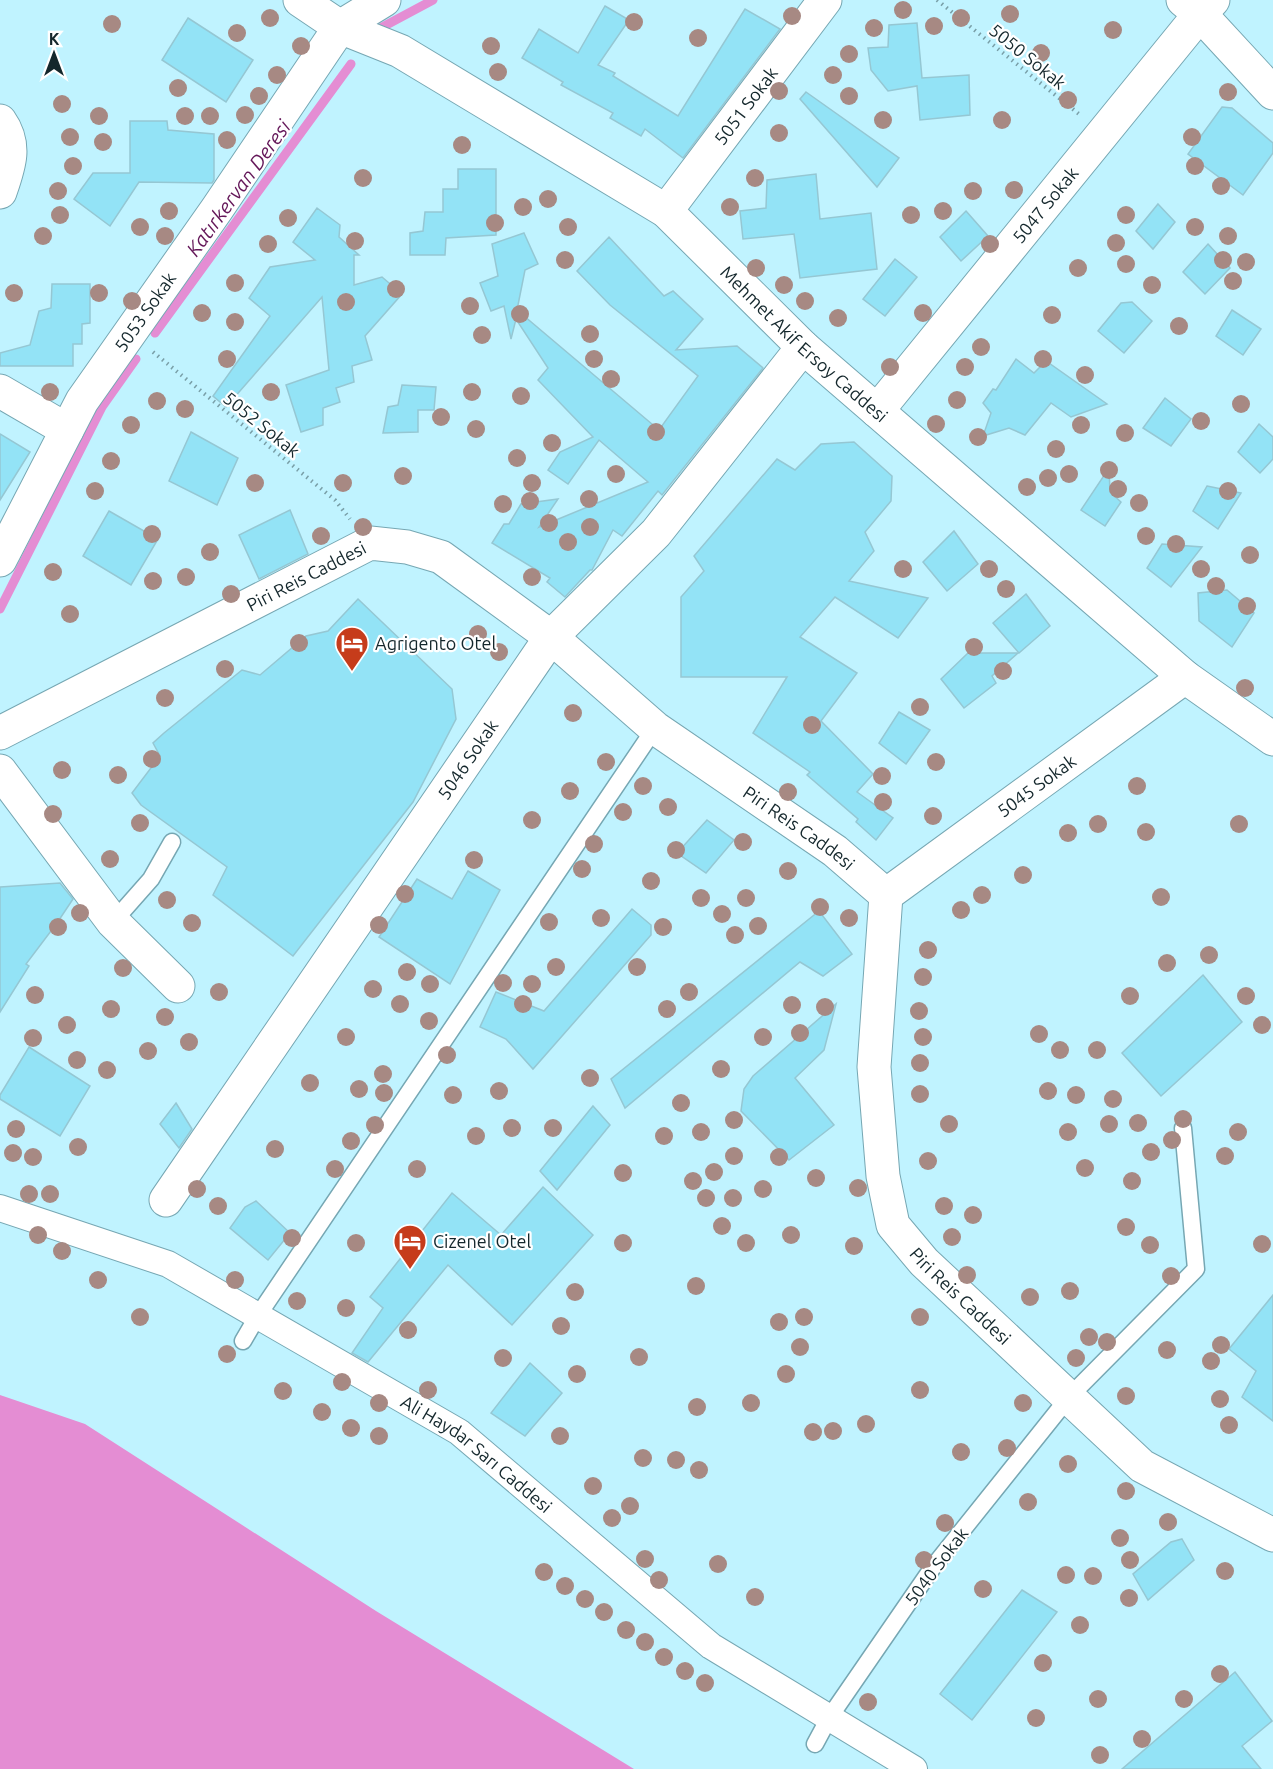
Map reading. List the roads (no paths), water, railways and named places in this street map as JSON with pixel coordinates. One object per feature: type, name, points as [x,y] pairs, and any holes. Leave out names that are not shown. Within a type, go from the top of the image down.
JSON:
[{"type":"street","name":"Mehmet Akif Ersoy Caddesi","points":[[300,0],[340,27],[400,51],[666,211],[803,347],[1185,677],[1273,739]]},
{"type":"street","name":"5053 Sokak","points":[[0,560],[82,400],[340,27],[384,0]]},
{"type":"street","name":"5051 Sokak","points":[[666,211],[825,0]]},
{"type":"street","points":[[1199,5],[1273,93]]},
{"type":"street","name":"5047 Sokak","points":[[877,411],[1103,133],[1199,5]]},
{"type":"street","points":[[0,121],[10,143],[9,167],[0,192]]},
{"type":"street","name":"5046 Sokak","points":[[166,1200],[551,638],[656,533],[803,347]]},
{"type":"street","points":[[0,391],[67,430]]},
{"type":"street","name":"Piri Reis Caddesi","points":[[0,733],[370,543],[407,547],[441,558],[551,638],[655,728],[835,851],[886,895],[874,1067],[883,1176],[893,1225],[924,1262],[1143,1466],[1273,1535]]},
{"type":"street","name":"5045 Sokak","points":[[886,895],[1185,677]]},
{"type":"street","points":[[0,771],[113,922],[178,986]]},
{"type":"street","name":"Ali Haydar Sarı Caddesi","points":[[0,1208],[168,1264],[459,1432],[711,1646],[914,1769]]},
{"type":"lane","points":[[243,1341],[655,728]]},
{"type":"lane","points":[[113,922],[151,879],[172,842]]},
{"type":"lane","name":"5040 Sokak","points":[[815,1744],[830,1718],[933,1567],[1069,1397],[1196,1269],[1183,1128]]},
{"type":"waterway","name":"Katırkervan Deresi","points":[[375,31],[433,0]]},
{"type":"waterway","name":"Katırkervan Deresi","points":[[155,333],[351,64]]},
{"type":"waterway","name":"Katırkervan Deresi","points":[[0,609],[102,407],[136,359]]},
{"type":"place","name":"Agrigento Otel","points":[[352,672]]},
{"type":"place","name":"Cizenel Otel","points":[[410,1270]]}]
